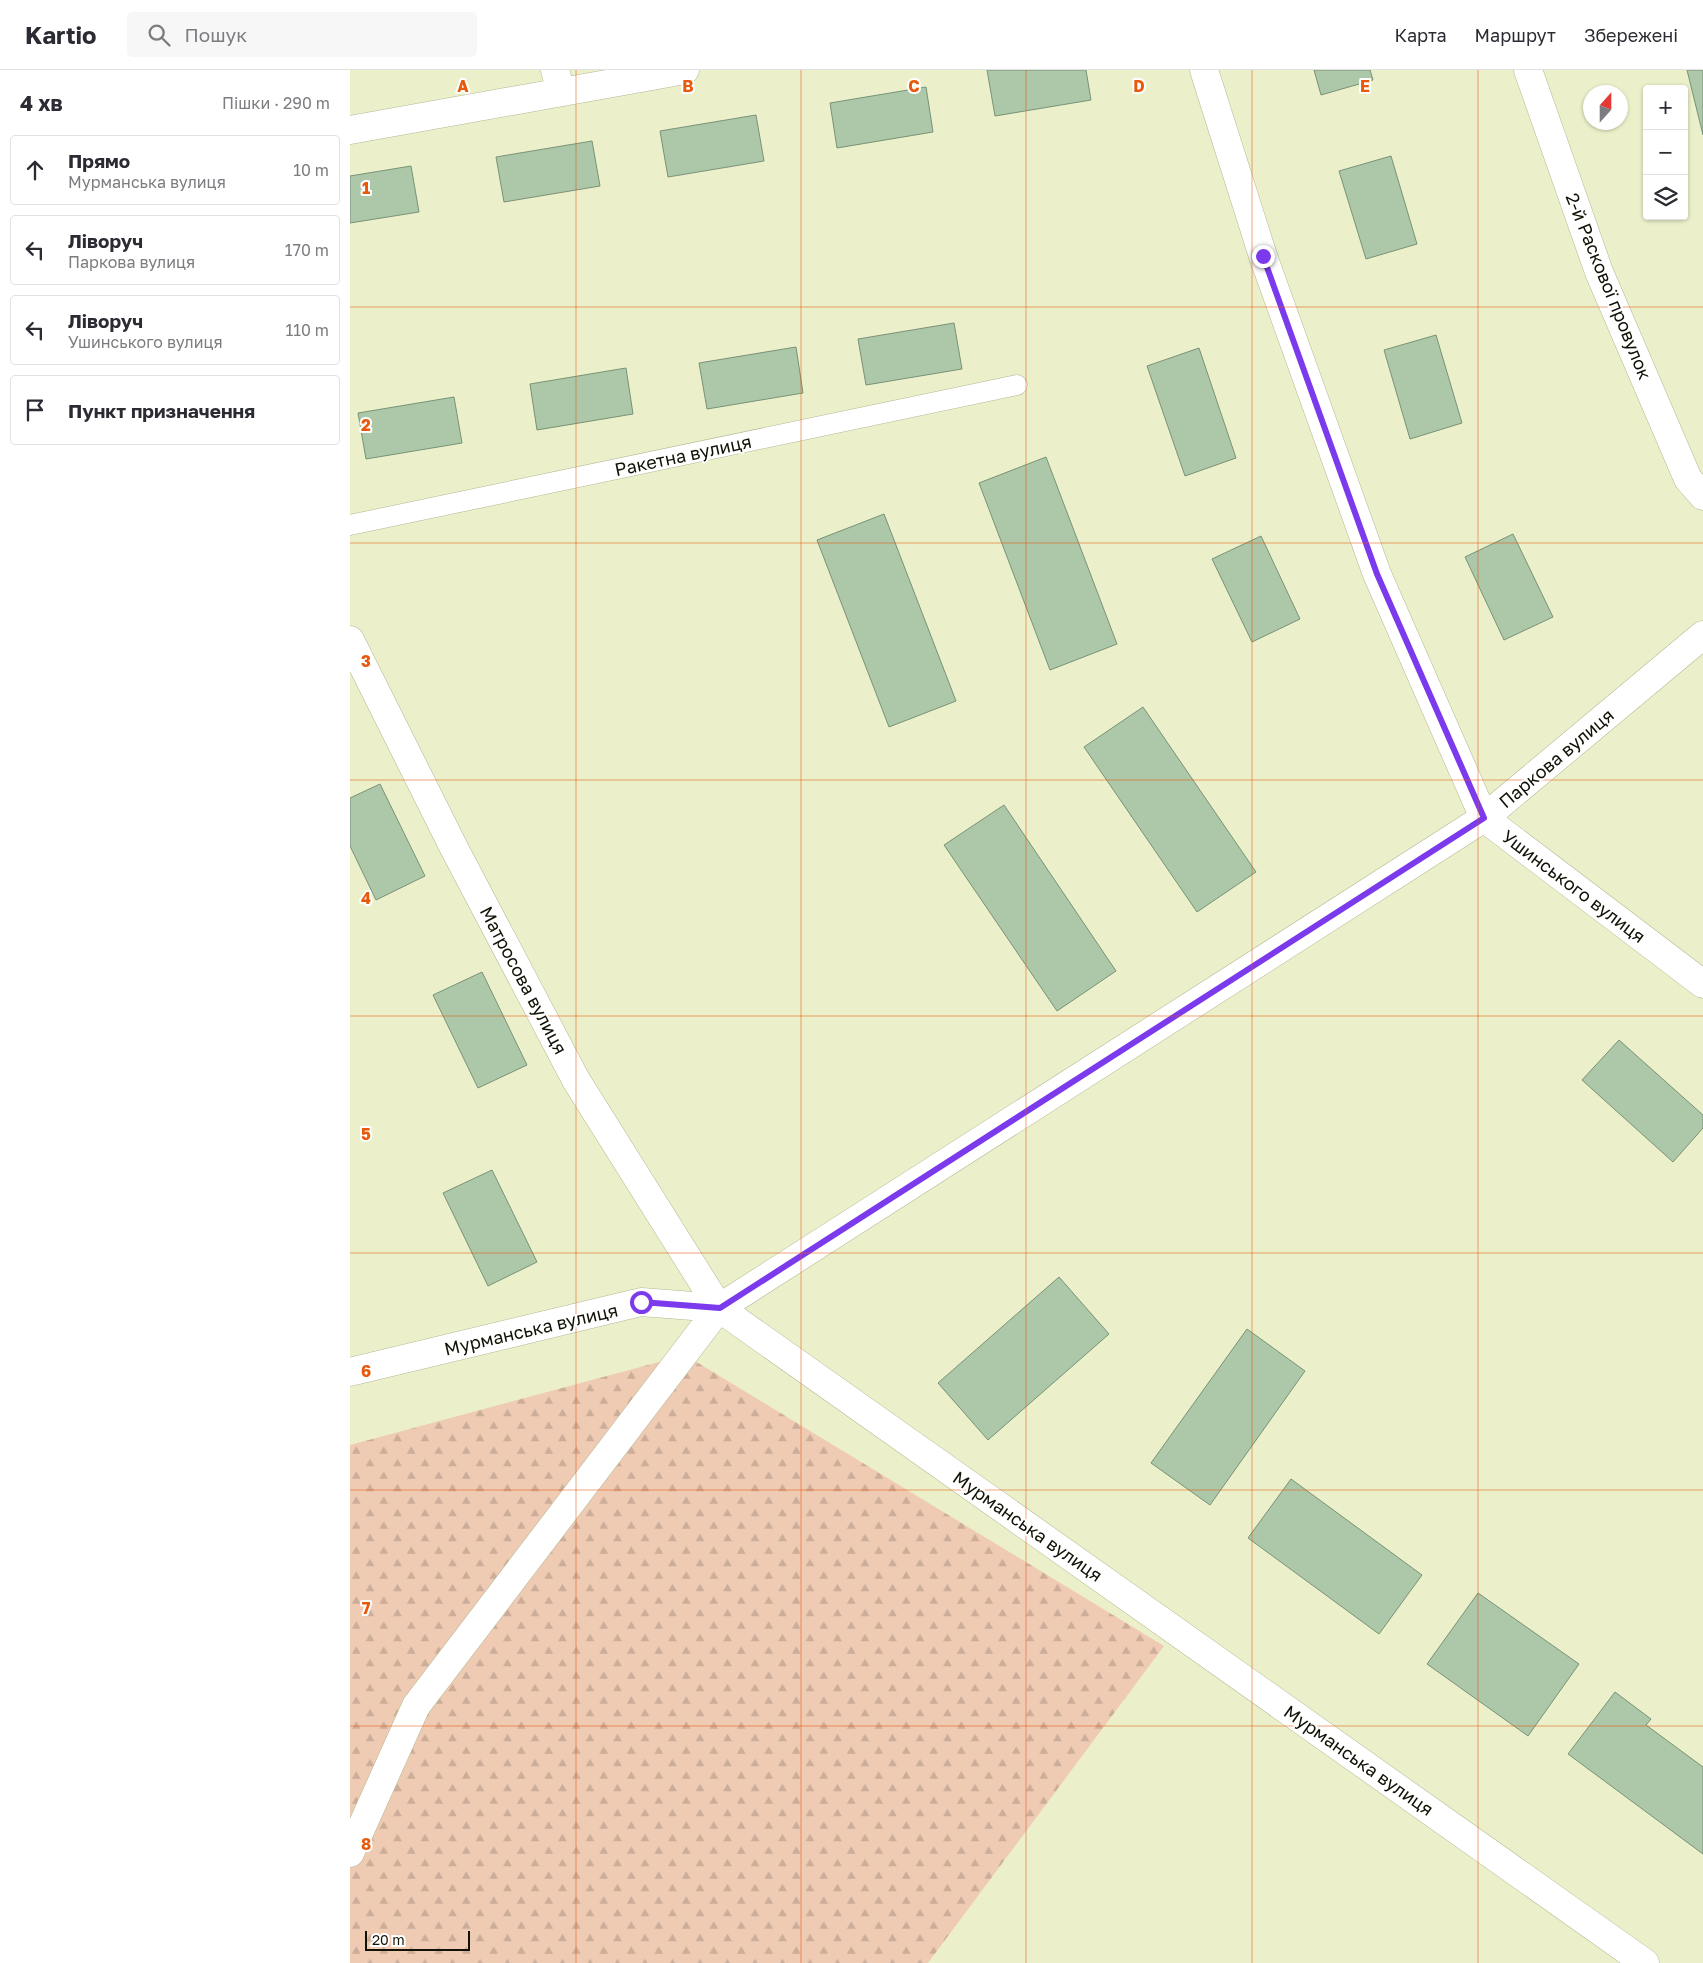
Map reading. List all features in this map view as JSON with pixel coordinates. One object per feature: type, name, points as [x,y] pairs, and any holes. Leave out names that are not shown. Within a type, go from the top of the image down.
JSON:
[{"type":"street","points":[[350,130],[558,81],[685,70]]},
{"type":"street","name":"Ушинського вулиця","points":[[1204,70],[1263,256],[1377,574],[1484,818],[1703,984]]},
{"type":"street","name":"2-й Раскової провулок","points":[[1528,70],[1599,272],[1688,479],[1703,496]]},
{"type":"street","name":"Паркова вулиця","points":[[350,1853],[416,1706],[720,1308],[1484,818],[1703,635]]},
{"type":"street","name":"Матросова вулиця","points":[[350,640],[454,848],[576,1080],[720,1308]]},
{"type":"street","name":"Мурманська вулиця","points":[[350,1372],[641,1302],[720,1308],[1645,1963]]},
{"type":"lane","name":"Ракетна вулиця","points":[[350,525],[1017,385]]},
{"type":"green space","points":[[685,1355],[1164,1646],[928,1963],[350,1963],[350,1445]]},
{"type":"building","points":[[987,70],[1086,70],[1091,100],[995,116]]},
{"type":"building","points":[[1314,70],[1370,70],[1373,80],[1321,95]]},
{"type":"building","points":[[1687,70],[1703,70],[1703,135]]},
{"type":"building","points":[[926,87],[933,132],[837,148],[830,103]]},
{"type":"building","points":[[756,115],[764,161],[668,177],[660,131]]},
{"type":"building","points":[[592,141],[600,186],[504,202],[496,157]]},
{"type":"building","points":[[1391,156],[1417,244],[1366,259],[1339,171]]},
{"type":"building","points":[[411,166],[419,212],[350,223],[350,176]]},
{"type":"building","points":[[954,323],[962,369],[866,385],[858,339]]},
{"type":"building","points":[[1436,335],[1462,423],[1410,439],[1384,350]]},
{"type":"building","points":[[796,347],[803,393],[707,409],[699,363]]},
{"type":"building","points":[[1199,348],[1236,458],[1185,476],[1147,366]]},
{"type":"building","points":[[626,368],[633,414],[537,430],[530,384]]},
{"type":"building","points":[[454,397],[462,443],[366,459],[358,413]]},
{"type":"building","points":[[1046,457],[1117,644],[1050,670],[979,483]]},
{"type":"building","points":[[884,514],[956,701],[889,727],[817,540]]},
{"type":"building","points":[[1513,534],[1553,617],[1504,640],[1465,557]]},
{"type":"building","points":[[1261,536],[1300,619],[1252,642],[1212,559]]},
{"type":"building","points":[[1143,707],[1256,872],[1197,912],[1084,747]]},
{"type":"building","points":[[380,784],[425,876],[376,900],[350,846],[350,798]]},
{"type":"building","points":[[1004,805],[1116,971],[1057,1011],[944,845]]},
{"type":"building","points":[[482,972],[527,1065],[478,1088],[433,995]]},
{"type":"building","points":[[1619,1040],[1703,1115],[1703,1128],[1673,1162],[1582,1080]]},
{"type":"building","points":[[492,1170],[537,1262],[488,1286],[443,1193]]},
{"type":"building","points":[[1059,1277],[1109,1334],[988,1440],[938,1383]]},
{"type":"building","points":[[1247,1329],[1305,1371],[1210,1505],[1151,1463]]},
{"type":"building","points":[[1291,1479],[1422,1575],[1379,1634],[1248,1538]]},
{"type":"building","points":[[1478,1593],[1579,1664],[1528,1736],[1427,1664]]},
{"type":"building","points":[[1615,1692],[1651,1719],[1646,1725],[1703,1767],[1703,1854],[1568,1754]]},
{"type":"route","points":[[641,1302],[720,1308],[1484,818],[1377,574],[1263,256]]}]
